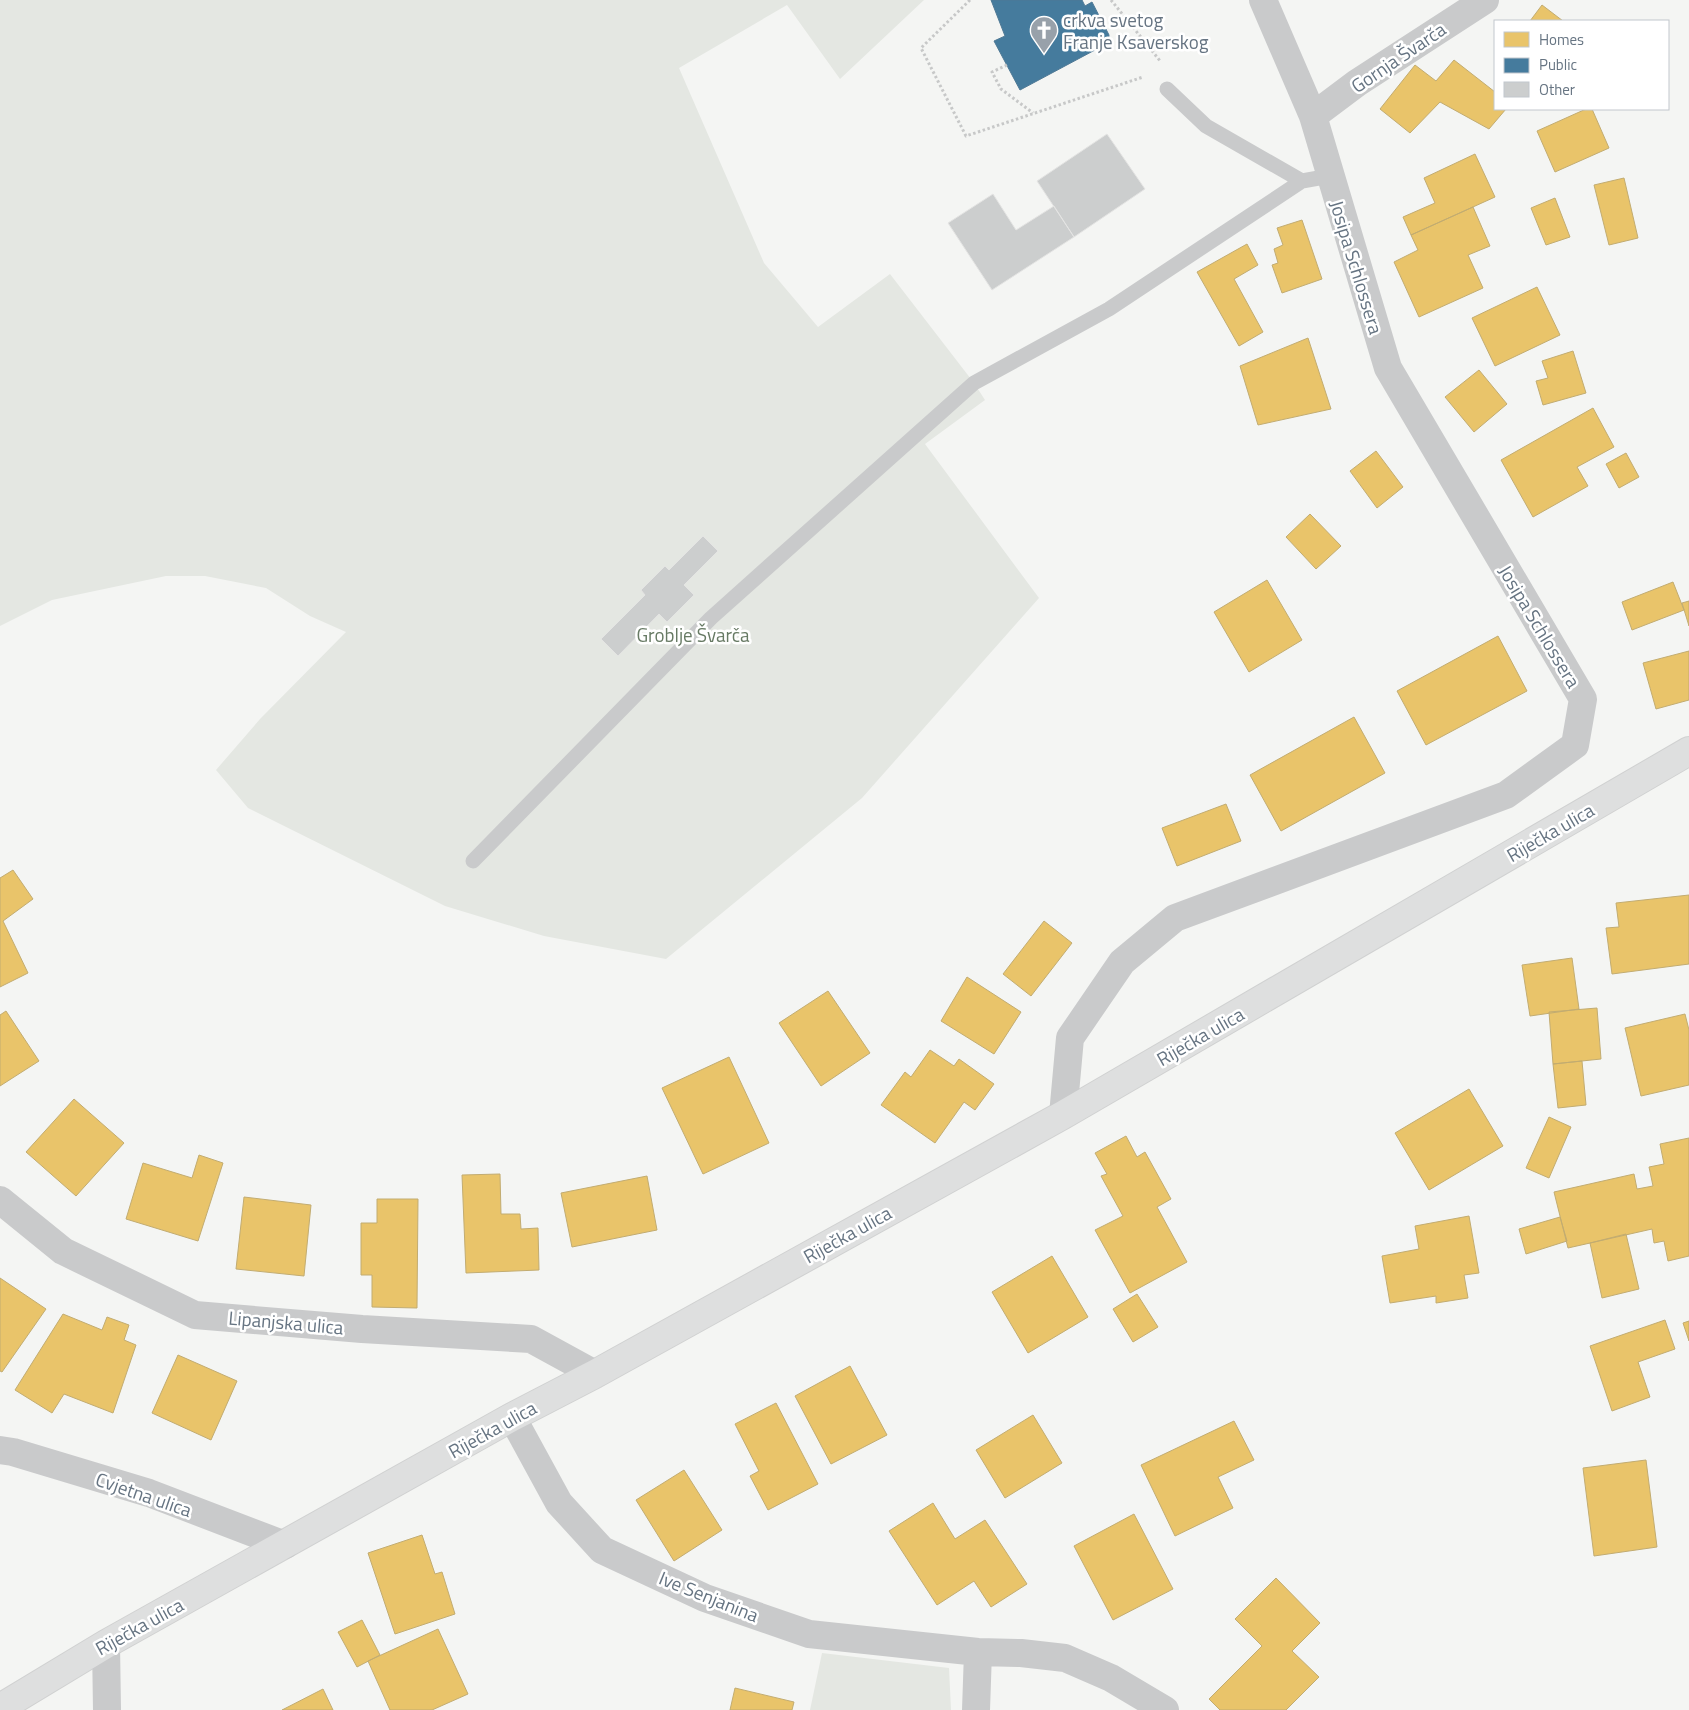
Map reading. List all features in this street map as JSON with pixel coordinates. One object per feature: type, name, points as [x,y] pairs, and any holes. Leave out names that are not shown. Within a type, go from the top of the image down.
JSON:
[{"type":"main road","name":"Riječka ulica","points":[[0,1708],[106,1644],[512,1417],[595,1374],[1063,1115],[1689,751]]},
{"type":"street","name":"Josipa Schlossera","points":[[1063,1115],[1070,1038],[1122,962],[1175,918],[1506,795],[1575,745],[1583,699],[1388,368],[1313,116],[1263,0]]},
{"type":"street","name":"Gornja Švarča","points":[[1313,116],[1358,83],[1485,0]]},
{"type":"street","name":"Lipanjska ulica","points":[[0,1200],[63,1251],[195,1315],[362,1328],[531,1338],[595,1374]]},
{"type":"street","name":"Ive Senjanina","points":[[512,1417],[559,1504],[602,1550],[705,1598],[809,1634],[978,1652],[1021,1653],[1065,1658],[1111,1678],[1165,1710]]},
{"type":"street","name":"Cvjetna ulica","points":[[0,1450],[13,1452],[149,1494],[285,1545]]},
{"type":"street","points":[[106,1644],[108,1710]]},
{"type":"street","points":[[976,1710],[978,1652]]},
{"type":"lane","points":[[1167,89],[1206,126],[1302,181]]},
{"type":"lane","points":[[473,861],[711,618],[974,383],[1110,309],[1302,181],[1330,176]]},
{"type":"path","points":[[970,0],[920,48],[966,136],[1147,75]]},
{"type":"path","points":[[1111,0],[1163,65]]},
{"type":"path","points":[[1008,65],[992,72],[1001,89],[1034,113]]},
{"type":"green space","name":"Groblje Švarča","points":[[0,0],[924,0],[840,79],[787,5],[679,68],[764,263],[818,327],[890,274],[974,383],[985,400],[925,444],[1039,598],[862,798],[666,959],[544,936],[445,906],[248,808],[216,770],[260,719],[346,632],[310,616],[266,588],[205,576],[166,576],[52,600],[0,626]]},
{"type":"green space","points":[[822,1653],[949,1668],[951,1710],[810,1710]]},
{"type":"building: Homes","points":[[1542,5],[1562,20],[1531,20]]},
{"type":"building: Homes","points":[[1454,60],[1494,91],[1494,110],[1505,110],[1489,129],[1440,102],[1410,133],[1380,109],[1415,65],[1436,81]]},
{"type":"building: Homes","points":[[1584,110],[1592,110],[1609,148],[1555,172],[1537,131]]},
{"type":"building: Homes","points":[[1475,154],[1495,197],[1411,235],[1403,217],[1435,203],[1424,178]]},
{"type":"building: Homes","points":[[1624,178],[1638,238],[1609,245],[1594,185]]},
{"type":"building: Homes","points":[[1555,198],[1570,237],[1546,245],[1531,208]]},
{"type":"building: Homes","points":[[1473,207],[1490,246],[1468,255],[1483,288],[1419,317],[1394,262],[1418,250],[1411,235]]},
{"type":"building: Homes","points":[[1302,220],[1322,279],[1282,293],[1272,265],[1278,263],[1274,249],[1283,245],[1277,228]]},
{"type":"building: Homes","points":[[1247,244],[1258,265],[1234,279],[1263,332],[1239,346],[1197,272]]},
{"type":"building: Homes","points":[[1537,287],[1560,335],[1495,366],[1472,318]]},
{"type":"building: Homes","points":[[1308,338],[1331,409],[1258,425],[1240,366]]},
{"type":"building: Homes","points":[[1573,351],[1586,393],[1543,405],[1536,381],[1548,378],[1542,361]]},
{"type":"building: Homes","points":[[1479,370],[1507,404],[1474,432],[1445,397]]},
{"type":"building: Homes","points":[[1593,408],[1614,447],[1577,467],[1588,486],[1533,517],[1501,460]]},
{"type":"building: Homes","points":[[1376,451],[1403,487],[1377,508],[1350,471]]},
{"type":"building: Homes","points":[[1626,453],[1639,477],[1619,488],[1606,464]]},
{"type":"building: Homes","points":[[1310,514],[1341,546],[1316,569],[1286,537]]},
{"type":"building: Homes","points":[[1267,580],[1302,640],[1249,672],[1214,612]]},
{"type":"building: Homes","points":[[1673,582],[1684,610],[1632,630],[1622,602]]},
{"type":"building: Homes","points":[[1689,601],[1689,626],[1682,603]]},
{"type":"building: Homes","points":[[1498,636],[1527,691],[1426,745],[1397,691]]},
{"type":"building: Homes","points":[[1689,651],[1689,700],[1656,709],[1643,663]]},
{"type":"building: Homes","points":[[1354,717],[1385,773],[1281,831],[1250,775]]},
{"type":"building: Homes","points":[[1226,804],[1241,841],[1177,866],[1162,828]]},
{"type":"building: Homes","points":[[13,870],[33,899],[3,921],[28,973],[0,987],[0,878]]},
{"type":"building: Homes","points":[[1689,895],[1689,964],[1612,974],[1606,928],[1619,927],[1616,903]]},
{"type":"building: Homes","points":[[1044,921],[1072,943],[1031,996],[1003,974]]},
{"type":"building: Homes","points":[[1572,958],[1579,1009],[1530,1016],[1522,965]]},
{"type":"building: Homes","points":[[967,977],[1021,1012],[994,1054],[941,1021]]},
{"type":"building: Homes","points":[[828,991],[870,1053],[821,1086],[779,1023]]},
{"type":"building: Homes","points":[[1597,1008],[1601,1059],[1553,1064],[1549,1012]]},
{"type":"building: Homes","points":[[6,1011],[39,1061],[0,1086],[0,1015]]},
{"type":"building: Homes","points":[[1685,1014],[1689,1030],[1689,1085],[1641,1096],[1625,1028]]},
{"type":"building: Homes","points":[[930,1050],[954,1066],[959,1059],[994,1084],[975,1110],[964,1102],[935,1143],[881,1105],[905,1072],[911,1077]]},
{"type":"building: Homes","points":[[729,1057],[769,1143],[703,1174],[662,1088]]},
{"type":"building: Homes","points":[[1582,1061],[1586,1105],[1558,1108],[1553,1064]]},
{"type":"building: Homes","points":[[1469,1089],[1503,1146],[1429,1190],[1395,1133]]},
{"type":"building: Homes","points":[[74,1099],[124,1143],[76,1196],[26,1152]]},
{"type":"building: Homes","points":[[1549,1117],[1571,1127],[1549,1178],[1526,1168]]},
{"type":"building: Homes","points":[[1126,1136],[1137,1157],[1145,1152],[1171,1199],[1157,1207],[1187,1262],[1130,1293],[1095,1230],[1123,1216],[1101,1176],[1107,1174],[1095,1153]]},
{"type":"building: Homes","points":[[1689,1138],[1689,1256],[1668,1261],[1664,1241],[1654,1243],[1652,1229],[1568,1248],[1554,1192],[1634,1174],[1637,1189],[1653,1186],[1649,1167],[1664,1164],[1660,1144]]},
{"type":"building: Homes","points":[[199,1155],[223,1163],[198,1241],[126,1219],[143,1163],[192,1178]]},
{"type":"building: Homes","points":[[500,1174],[501,1214],[520,1214],[521,1229],[538,1228],[539,1270],[466,1273],[462,1175]]},
{"type":"building: Homes","points":[[647,1176],[657,1230],[572,1247],[561,1193]]},
{"type":"building: Homes","points":[[244,1197],[311,1205],[304,1276],[236,1269]]},
{"type":"building: Homes","points":[[377,1199],[418,1199],[417,1308],[372,1307],[372,1275],[361,1275],[361,1223],[377,1223]]},
{"type":"building: Homes","points":[[1469,1216],[1479,1273],[1464,1275],[1468,1298],[1436,1303],[1436,1296],[1390,1303],[1382,1256],[1419,1249],[1415,1226]]},
{"type":"building: Homes","points":[[1560,1217],[1567,1241],[1526,1254],[1519,1229]]},
{"type":"building: Homes","points":[[1626,1234],[1639,1289],[1602,1298],[1590,1243]]},
{"type":"building: Homes","points":[[1052,1256],[1088,1317],[1028,1353],[992,1292]]},
{"type":"building: Homes","points":[[0,1278],[46,1309],[2,1372],[0,1371]]},
{"type":"building: Homes","points":[[1137,1294],[1158,1327],[1133,1342],[1113,1309]]},
{"type":"building: Homes","points":[[63,1314],[102,1330],[107,1317],[129,1325],[124,1340],[136,1345],[113,1413],[64,1394],[52,1413],[15,1390]]},
{"type":"building: Homes","points":[[1665,1320],[1675,1349],[1638,1362],[1650,1397],[1612,1411],[1590,1346]]},
{"type":"building: Homes","points":[[1689,1321],[1689,1341],[1683,1323]]},
{"type":"building: Homes","points":[[178,1355],[237,1381],[211,1440],[152,1413]]},
{"type":"building: Homes","points":[[850,1366],[887,1435],[831,1464],[795,1396]]},
{"type":"building: Homes","points":[[776,1403],[818,1484],[768,1510],[750,1476],[759,1471],[735,1424]]},
{"type":"building: Homes","points":[[1033,1415],[1062,1463],[1005,1498],[976,1450]]},
{"type":"building: Homes","points":[[1234,1421],[1254,1460],[1218,1477],[1233,1508],[1175,1536],[1141,1465]]},
{"type":"building: Homes","points":[[1646,1460],[1657,1547],[1594,1556],[1583,1468]]},
{"type":"building: Homes","points":[[684,1470],[722,1530],[674,1561],[636,1500]]},
{"type":"building: Homes","points":[[933,1503],[955,1539],[985,1520],[1027,1584],[991,1607],[974,1581],[937,1605],[889,1531]]},
{"type":"building: Homes","points":[[1134,1514],[1173,1589],[1113,1620],[1074,1546]]},
{"type":"building: Homes","points":[[422,1535],[435,1574],[442,1572],[455,1614],[395,1634],[368,1553]]},
{"type":"building: Homes","points":[[1276,1578],[1320,1623],[1292,1651],[1319,1677],[1286,1710],[1220,1710],[1209,1699],[1262,1646],[1235,1619]]},
{"type":"building: Homes","points":[[362,1620],[380,1655],[357,1667],[338,1632]]},
{"type":"building: Homes","points":[[438,1629],[468,1694],[432,1710],[390,1710],[368,1661]]},
{"type":"building: Homes","points":[[735,1688],[794,1702],[792,1710],[730,1710]]},
{"type":"building: Homes","points":[[323,1689],[333,1710],[282,1710]]},
{"type":"building: Public","name":"crkva svetog Franje Ksaverskog","points":[[991,0],[1082,0],[1085,6],[1092,2],[1109,35],[1108,43],[1020,90],[994,41],[1005,36]]},
{"type":"building: Other","points":[[1107,134],[1145,189],[1074,237],[1037,181]]},
{"type":"building: Other","points":[[993,194],[1016,230],[1054,206],[1074,237],[992,290],[948,223]]},
{"type":"building: Other","points":[[703,536],[718,551],[684,585],[694,595],[667,622],[659,614],[618,656],[601,639],[645,595],[641,590],[665,566],[669,570]]},
{"type":"place","name":"crkva svetog Franje Ksaverskog","points":[[1044,54]]}]
